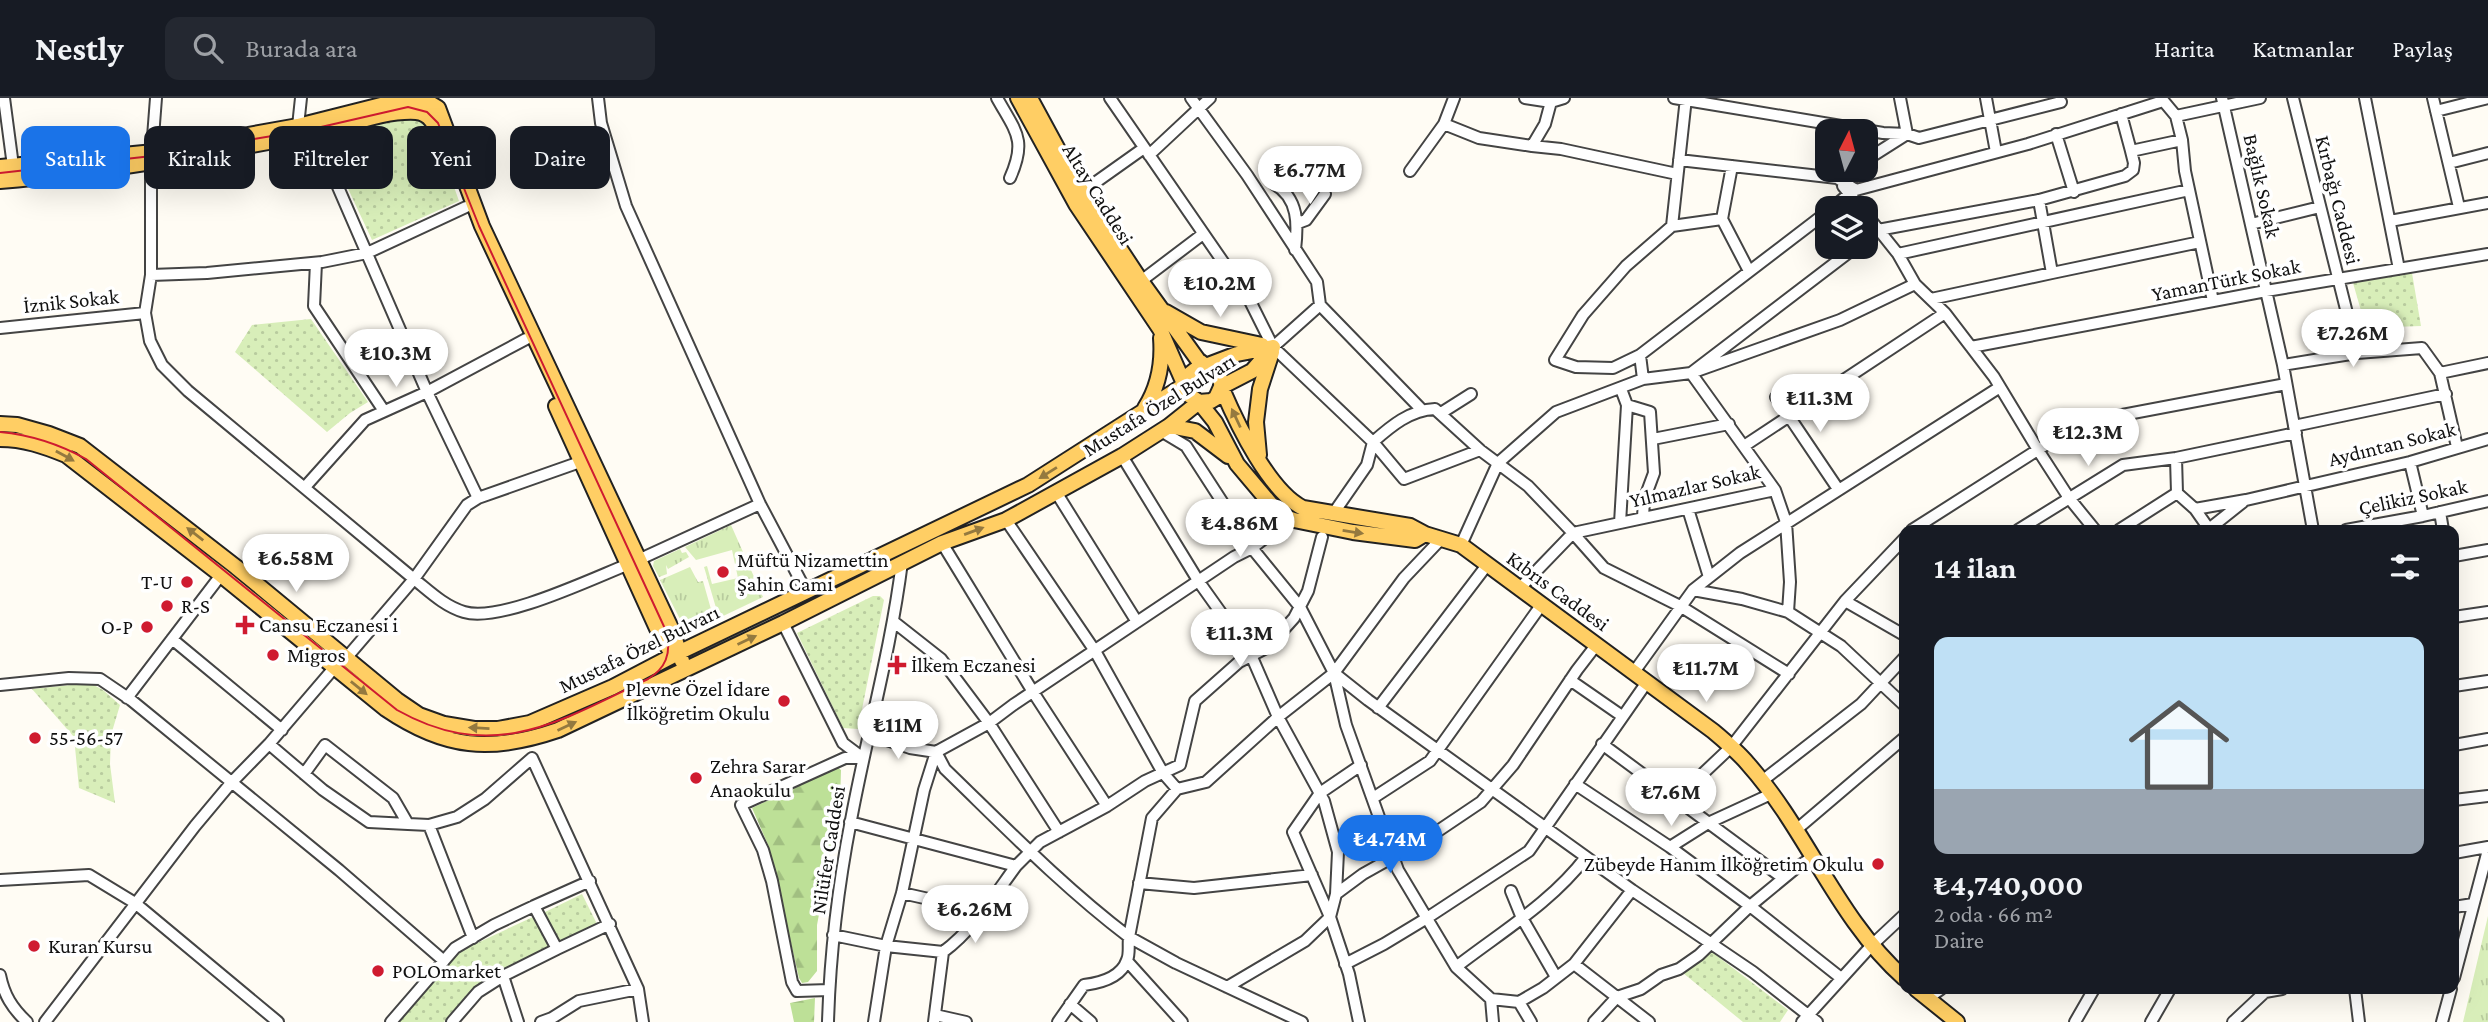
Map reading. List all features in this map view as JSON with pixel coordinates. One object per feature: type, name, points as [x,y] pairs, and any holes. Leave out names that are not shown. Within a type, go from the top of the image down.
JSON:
[{"type":"main road","name":"Altay Caddesi","points":[[1018,98],[1076,204],[1160,329],[1186,384]]},
{"type":"main road","points":[[298,126],[401,100],[423,99],[434,103],[438,108],[466,189],[634,562],[664,642],[669,649],[678,653],[685,669]]},
{"type":"main road","name":"Altay Caddesi","points":[[1035,100],[1082,192],[1160,309],[1205,367]]},
{"type":"main road","points":[[347,126],[404,112],[420,112],[434,103]]},
{"type":"main road","points":[[434,103],[434,122],[466,207],[580,462],[634,562]]},
{"type":"main road","points":[[7,167],[144,158]]},
{"type":"main road","points":[[0,181],[144,159]]},
{"type":"main road","points":[[1160,309],[1201,332],[1273,347],[1260,389],[1256,422],[1259,459]]},
{"type":"main road","points":[[1143,412],[1155,392],[1160,376],[1160,329]]},
{"type":"main road","name":"Mustafa Özel Bulvarı","points":[[0,439],[17,439],[66,455],[340,663],[419,715],[443,724],[474,729],[498,729],[530,723],[613,687],[678,653],[1028,485],[1186,384],[1190,374],[1199,367],[1237,354],[1273,347]]},
{"type":"main road","name":"Mustafa Özel Bulvarı","points":[[0,424],[28,428],[80,446],[236,567],[386,709],[408,725],[433,737],[461,743],[495,744],[526,741],[558,730],[783,623],[942,543],[1006,520],[1122,456],[1199,402],[1211,401],[1220,393],[1222,387],[1252,371],[1273,347]]},
{"type":"main road","points":[[1205,367],[1211,368],[1219,376],[1222,387]]},
{"type":"main road","points":[[1186,384],[1189,395],[1199,402]]},
{"type":"main road","name":"Kıbrıs Caddesi","points":[[1222,387],[1241,429],[1259,459],[1280,491],[1292,503],[1316,512],[1410,526],[1424,534],[1461,545],[1731,747],[1766,787],[1872,945],[1899,973]]},
{"type":"main road","name":"Kıbrıs Caddesi","points":[[1199,402],[1215,422],[1237,464],[1280,514],[1294,520],[1353,533],[1415,540],[1424,534]]},
{"type":"main road","points":[[1165,428],[1195,431],[1219,447],[1237,464]]},
{"type":"main road","points":[[1922,994],[1957,1022]]},
{"type":"street","points":[[154,126],[156,98]]},
{"type":"street","points":[[298,126],[301,98]]},
{"type":"street","points":[[598,98],[601,123],[626,206],[760,504],[806,591]]},
{"type":"street","points":[[997,98],[1016,131],[1020,144],[1018,159],[1010,178]]},
{"type":"street","points":[[1110,98],[1250,301],[1273,347],[1373,442],[1404,479],[1480,450]]},
{"type":"street","points":[[1191,98],[1247,175],[1317,282],[1320,305],[1421,409]]},
{"type":"street","points":[[1082,192],[1146,151],[1200,110],[1210,98]]},
{"type":"street","points":[[1410,171],[1444,124],[1454,98]]},
{"type":"street","points":[[1525,98],[1564,98]]},
{"type":"street","points":[[1672,226],[1682,98],[1919,138],[2074,98]]},
{"type":"street","points":[[1900,98],[1907,134]]},
{"type":"street","points":[[1986,98],[1996,152]]},
{"type":"street","points":[[2176,116],[2223,102],[2260,98]]},
{"type":"street","name":"Kırbağı Caddesi","points":[[2293,98],[2357,352]]},
{"type":"street","points":[[2365,98],[2399,269]]},
{"type":"street","points":[[2433,98],[2459,207]]},
{"type":"street","points":[[2436,111],[2488,98]]},
{"type":"street","points":[[3,100],[7,167]]},
{"type":"street","points":[[1532,146],[1545,124],[1552,100]]},
{"type":"street","points":[[1843,182],[1856,190],[1996,152],[2162,100],[2176,116],[2213,301]]},
{"type":"street","name":"Bağlık Sokak","points":[[2223,102],[2283,365],[2312,525]]},
{"type":"street","points":[[2091,525],[2069,498],[2000,387],[1945,313],[1915,284],[1898,254],[1878,230],[2039,201],[2125,176],[2133,170],[2134,163],[2121,114]]},
{"type":"street","points":[[1444,124],[1479,138],[1561,149],[1677,174]]},
{"type":"street","points":[[1878,152],[1907,134]]},
{"type":"street","points":[[2056,134],[2074,192]]},
{"type":"street","points":[[2131,151],[2182,140]]},
{"type":"street","points":[[2449,163],[2488,153]]},
{"type":"street","points":[[1679,160],[1815,175]]},
{"type":"street","points":[[1732,166],[1722,219],[1749,271]]},
{"type":"street","points":[[1840,182],[1849,194],[1847,196]]},
{"type":"street","points":[[1274,184],[1283,190],[1294,208],[1298,223],[1295,250]]},
{"type":"street","points":[[152,189],[151,275],[145,313],[150,341],[162,365],[197,400],[441,601],[462,611],[481,615],[506,611],[634,562],[760,504]]},
{"type":"street","points":[[339,189],[427,392],[478,498]]},
{"type":"street","points":[[1898,254],[2189,191]]},
{"type":"street","points":[[1298,223],[1306,220],[1325,194]]},
{"type":"street","points":[[2039,201],[2052,273]]},
{"type":"street","points":[[2390,221],[2488,203]]},
{"type":"street","points":[[151,275],[316,263],[367,253],[466,207]]},
{"type":"street","points":[[2251,224],[2320,208]]},
{"type":"street","points":[[1722,219],[1672,226],[1626,266],[1583,315],[1555,360],[1576,367],[1613,368],[1640,355],[1815,222]]},
{"type":"street","points":[[1141,281],[1203,234]]},
{"type":"street","points":[[1931,299],[2200,242]]},
{"type":"street","name":"YamanTürk Sokak","points":[[1971,347],[2337,278],[2488,254]]},
{"type":"street","points":[[1691,373],[1840,259]]},
{"type":"street","points":[[316,263],[314,306],[384,411]]},
{"type":"street","points":[[1461,545],[1497,463],[1556,412],[1643,379],[1691,373],[1840,320],[1915,284]]},
{"type":"street","points":[[1273,347],[1320,305]]},
{"type":"street","name":"İznik Sokak","points":[[0,328],[145,313]]},
{"type":"street","points":[[1744,446],[1945,313]]},
{"type":"street","points":[[304,487],[365,420],[427,392],[526,339]]},
{"type":"street","points":[[2283,365],[2357,352],[2422,348],[2440,373],[2457,447]]},
{"type":"street","points":[[1640,355],[1643,379]]},
{"type":"street","points":[[2440,373],[2488,363]]},
{"type":"street","name":"Yılmazlar Sokak","points":[[1573,533],[1775,490],[1691,373]]},
{"type":"street","points":[[1920,525],[2080,424],[2286,384]]},
{"type":"street","points":[[1634,672],[1680,606],[1693,590],[1709,577],[1786,522],[2000,387]]},
{"type":"street","points":[[1620,523],[1628,405],[1621,389]]},
{"type":"street","points":[[1441,413],[1471,394]]},
{"type":"street","points":[[2026,525],[2123,464],[2176,458],[2446,394]]},
{"type":"street","points":[[1776,397],[1838,489]]},
{"type":"street","points":[[1628,405],[1650,412],[1654,473],[1644,500],[1643,517]]},
{"type":"street","points":[[1333,514],[1367,465],[1373,442],[1393,424],[1421,409],[1435,409],[1480,450],[1528,486],[1604,568],[1680,606],[1789,674]]},
{"type":"street","points":[[1653,439],[1729,424]]},
{"type":"street","points":[[1165,428],[1186,446],[1252,548],[1300,607],[1334,673],[1346,725],[1392,856],[1456,967],[1491,999],[1519,1002],[1574,964],[1632,890]]},
{"type":"street","name":"Aydıntan Sokak","points":[[2195,509],[2410,462],[2488,439]]},
{"type":"street","points":[[1122,456],[1199,582],[1251,656],[1278,717],[1324,801],[1338,852],[1336,894],[1330,917],[1305,941],[1227,988]]},
{"type":"street","points":[[2176,458],[2178,493],[2195,509],[2206,525]]},
{"type":"street","points":[[45,1022],[231,783],[282,730],[414,579],[467,505],[478,498],[580,462]]},
{"type":"street","points":[[2410,462],[2423,516]]},
{"type":"street","points":[[1775,490],[1786,522],[1790,582],[1788,612]]},
{"type":"street","points":[[1056,492],[1137,622]]},
{"type":"street","points":[[2127,525],[2178,493]]},
{"type":"street","points":[[2215,525],[2246,500]]},
{"type":"street","name":"Çelikiz Sokak","points":[[2374,525],[2488,501]]},
{"type":"street","points":[[1688,509],[1709,577]]},
{"type":"street","points":[[2440,512],[2442,525]]},
{"type":"street","points":[[1006,520],[1095,651],[1163,773],[1177,789]]},
{"type":"street","points":[[869,734],[911,748],[936,752],[989,723],[1278,528]]},
{"type":"street","points":[[1520,588],[1573,533]]},
{"type":"street","points":[[966,1022],[934,1018],[943,952],[957,941],[1016,866],[1040,842],[1180,765],[1195,701],[1239,662],[1268,647],[1294,618],[1308,591],[1322,537]]},
{"type":"street","points":[[1058,1022],[1084,985],[1101,983],[1115,975],[1127,961],[1129,937],[1152,818],[1177,789],[1206,782],[1278,717],[1334,673],[1404,578],[1441,539]]},
{"type":"street","points":[[942,543],[1032,692],[1107,806]]},
{"type":"street","points":[[1676,799],[1731,747],[1822,634],[1845,601],[1899,544]]},
{"type":"street","points":[[2459,555],[2488,550]]},
{"type":"street","name":"Nilüfer Caddesi","points":[[828,1022],[834,935],[850,822],[894,622],[902,562]]},
{"type":"street","points":[[1378,708],[1487,565]]},
{"type":"street","points":[[127,698],[221,575]]},
{"type":"street","points":[[1693,590],[1742,599],[1788,612],[1840,646],[1899,700]]},
{"type":"street","points":[[1845,601],[1899,632]]},
{"type":"street","points":[[1373,798],[1430,761],[1542,604]]},
{"type":"street","points":[[2459,616],[2488,612]]},
{"type":"street","points":[[894,622],[941,659],[989,723],[1059,832]]},
{"type":"street","points":[[783,623],[843,743],[863,758]]},
{"type":"street","points":[[172,639],[282,730]]},
{"type":"street","points":[[1336,894],[1481,802],[1513,765],[1597,645]]},
{"type":"street","points":[[1670,847],[1766,787],[1861,704],[1899,663]]},
{"type":"street","points":[[1334,673],[1378,708],[1545,828],[1753,972],[1809,1020],[1841,978],[1899,920]]},
{"type":"street","points":[[0,685],[69,678],[100,678],[339,870],[443,961]]},
{"type":"street","points":[[1570,680],[1622,716]]},
{"type":"street","points":[[2459,685],[2488,681]]},
{"type":"street","points":[[1345,964],[1427,918],[1528,851],[1647,682]]},
{"type":"street","points":[[2459,743],[2488,739]]},
{"type":"street","points":[[526,741],[638,989],[643,1022]]},
{"type":"street","points":[[1796,830],[1899,742]]},
{"type":"street","points":[[269,744],[323,790],[369,822],[429,825],[457,817],[485,799],[532,758]]},
{"type":"street","points":[[1602,744],[1783,878]]},
{"type":"street","points":[[304,774],[325,745],[393,798],[408,824]]},
{"type":"street","points":[[874,1022],[886,946],[902,894],[924,790],[936,752]]},
{"type":"street","points":[[936,752],[945,769],[1030,853],[1086,904],[1129,937],[1227,988],[1302,1022]]},
{"type":"street","points":[[829,990],[797,991],[792,982],[772,881],[763,850],[741,805],[845,758],[863,758]]},
{"type":"street","points":[[1359,1022],[1330,917],[1293,832],[1320,793],[1361,765]]},
{"type":"street","points":[[1575,784],[1670,847],[1841,978]]},
{"type":"street","points":[[2459,799],[2488,796]]},
{"type":"street","points":[[850,822],[1016,866]]},
{"type":"street","points":[[429,825],[473,938]]},
{"type":"street","points":[[2459,852],[2488,848],[2459,954]]},
{"type":"street","points":[[1456,967],[1569,879],[1586,857]]},
{"type":"street","points":[[1594,1022],[1617,997],[1641,989],[1661,975],[1679,969],[1712,944],[1783,878],[1813,857]]},
{"type":"street","points":[[0,880],[89,875],[135,903],[278,1022]]},
{"type":"street","points":[[1139,883],[1194,888],[1312,875]]},
{"type":"street","points":[[391,1022],[455,948],[494,925],[590,881]]},
{"type":"street","points":[[1511,891],[1522,918],[1556,977]]},
{"type":"street","points":[[902,894],[982,911]]},
{"type":"street","points":[[2459,907],[2473,904]]},
{"type":"street","points":[[534,906],[557,949]]},
{"type":"street","points":[[452,1022],[478,992],[503,976],[610,924]]},
{"type":"street","points":[[834,935],[886,946],[943,952]]},
{"type":"street","points":[[1127,961],[1182,1022]]},
{"type":"street","points":[[1574,964],[1649,1022]]},
{"type":"street","points":[[0,975],[3,990],[12,1008],[27,1022]]},
{"type":"street","points":[[503,976],[518,1022]]},
{"type":"street","points":[[541,1022],[579,1001],[638,989]]},
{"type":"street","points":[[2076,1022],[2091,994]]},
{"type":"street","points":[[2151,1022],[2167,994]]},
{"type":"street","points":[[2233,1022],[2259,994]]},
{"type":"street","points":[[2356,994],[2359,1022]]},
{"type":"street","points":[[2442,1022],[2450,994]]},
{"type":"street","points":[[1491,999],[1493,1022]]},
{"type":"street","points":[[1519,1002],[1531,1022]]},
{"type":"street","points":[[1070,1004],[1091,1022]]},
{"type":"green space","points":[[406,116],[424,118],[429,126],[407,126],[407,189],[455,189],[459,201],[372,240],[348,189],[393,189],[393,126],[362,126]]},
{"type":"green space","points":[[2412,273],[2421,326],[2366,328],[2353,283]]},
{"type":"green space","points":[[311,319],[368,402],[327,432],[235,352],[252,325]]},
{"type":"green space","points":[[731,525],[763,597],[719,618],[704,567],[707,566],[712,584],[738,578],[732,550],[696,560],[685,547]]},
{"type":"green space","points":[[680,549],[689,557],[668,569],[666,565],[667,574],[659,577],[653,566],[654,561]]},
{"type":"green space","points":[[690,567],[698,582],[703,581],[714,620],[693,628],[682,623],[660,580]]},
{"type":"green space","points":[[873,596],[880,596],[884,600],[858,729],[843,728],[797,633]]},
{"type":"green space","points":[[90,683],[120,705],[111,735],[110,764],[115,803],[79,788],[74,737],[32,689]]},
{"type":"green space","points":[[837,767],[841,770],[840,802],[817,925],[817,971],[808,982],[802,983],[769,847],[752,808]]},
{"type":"green space","points":[[582,894],[598,926],[559,945],[543,913]]},
{"type":"green space","points":[[535,916],[552,948],[472,989],[444,1022],[397,1022],[460,951]]},
{"type":"green space","points":[[2488,916],[2488,1022],[2463,1022]]},
{"type":"green space","points":[[1712,952],[1788,1010],[1780,1022],[1743,1022],[1683,973]]},
{"type":"green space","points":[[815,998],[814,1022],[794,1022],[790,1003]]},
{"type":"tram line","points":[[0,173],[152,156],[308,130],[408,107],[427,112],[438,123],[479,226],[667,633],[666,660],[648,679],[585,710],[525,731],[495,735],[464,734],[432,726],[397,710],[86,459],[45,441],[0,432]]},
{"type":"place","name":"Müftü Nizamettin Şahin Cami","points":[[723,572]]},
{"type":"place","name":"T-U","points":[[187,582]]},
{"type":"place","name":"R-S","points":[[167,606]]},
{"type":"place","name":"Cansu Eczanesi i","points":[[245,625]]},
{"type":"place","name":"O-P","points":[[147,627]]},
{"type":"place","name":"Migros","points":[[273,655]]},
{"type":"place","name":"İlkem Eczanesi","points":[[897,665]]},
{"type":"place","name":"Plevne Özel İdare İlköğretim Okulu","points":[[784,701]]},
{"type":"place","name":"55-56-57","points":[[35,738]]},
{"type":"place","name":"Zehra Sarar Anaokulu","points":[[696,778]]},
{"type":"place","name":"Zübeyde Hanım İlköğretim Okulu","points":[[1878,864]]},
{"type":"place","name":"Kuran Kursu","points":[[34,946]]},
{"type":"place","name":"POLOmarket","points":[[378,971]]}]
